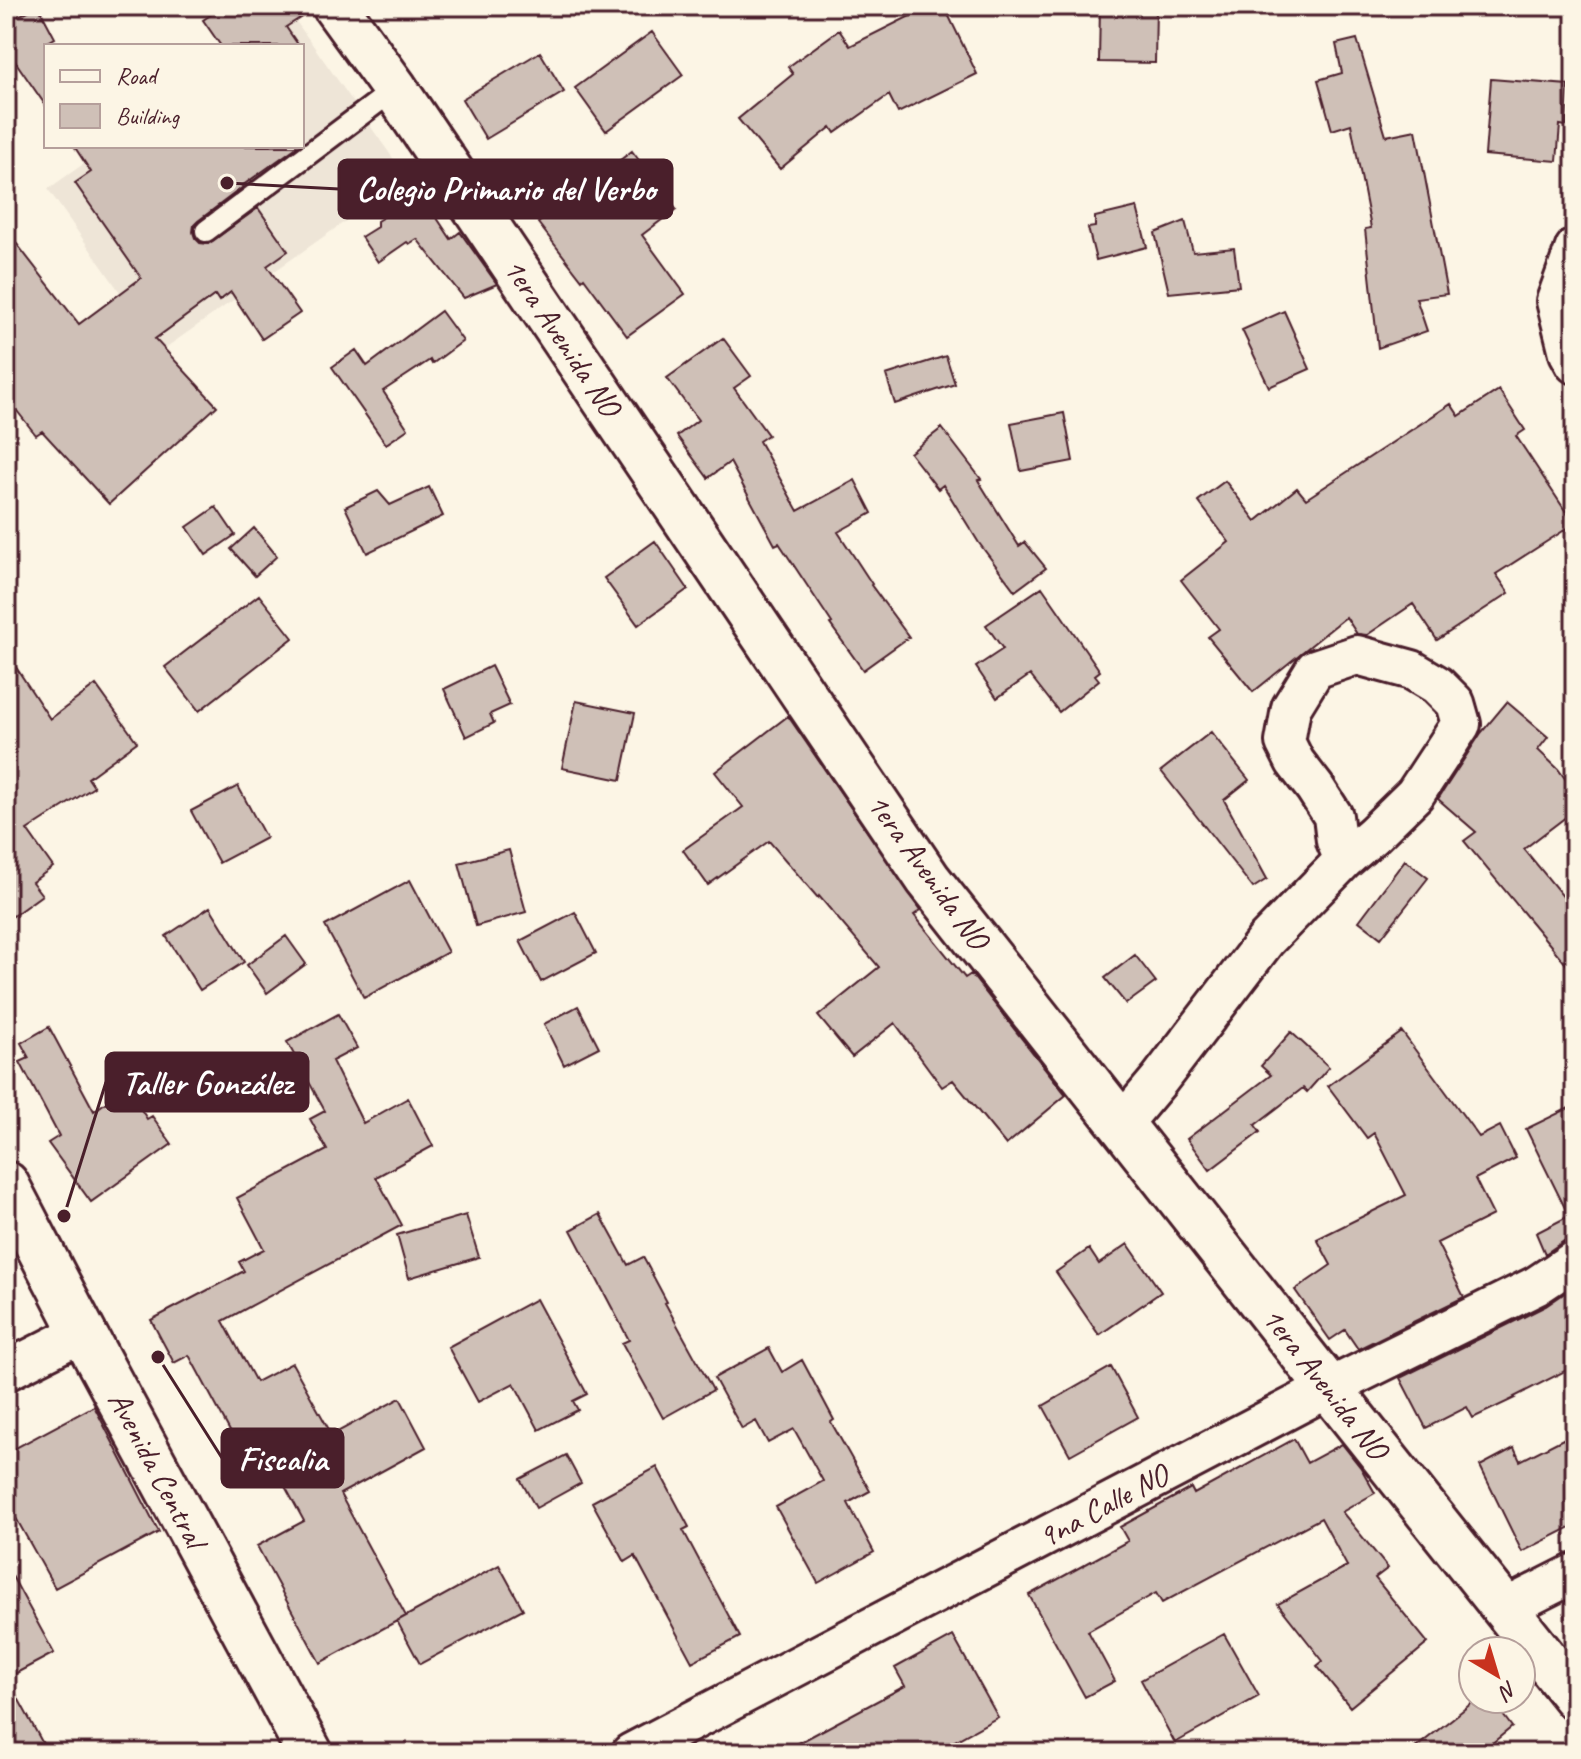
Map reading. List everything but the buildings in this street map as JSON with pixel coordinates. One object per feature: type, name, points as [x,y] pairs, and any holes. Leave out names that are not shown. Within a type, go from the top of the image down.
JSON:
[{"type":"street","name":"1era Avenida NO","points":[[335,6],[395,89],[928,879],[1575,1697]]},
{"type":"street","points":[[1575,248],[1556,301],[1569,353],[1575,364]]},
{"type":"street","points":[[1122,1124],[1266,940],[1344,860],[1415,794],[1461,724],[1455,703],[1437,685],[1412,670],[1357,655],[1315,669],[1291,708],[1285,742],[1295,762],[1333,816],[1336,841],[1344,860]]},
{"type":"street","name":"Avenida Central","points":[[6,1184],[310,1753]]},
{"type":"street","name":"9na Calle NO","points":[[631,1753],[1329,1388],[1536,1286],[1575,1260]]},
{"type":"street","points":[[6,1371],[83,1332]]},
{"type":"street","points":[[1506,1608],[1575,1573]]},
{"type":"lane","points":[[206,231],[395,89]]},
{"type":"shaded area","points":[[293,17],[407,178],[161,351],[48,189],[106,148],[304,148],[304,44],[254,44]]},
{"type":"place","name":"Colegio Primario del Verbo","points":[[227,183]]},
{"type":"place","name":"Taller González","points":[[64,1216]]},
{"type":"place","name":"Fiscalia","points":[[158,1357]]}]
